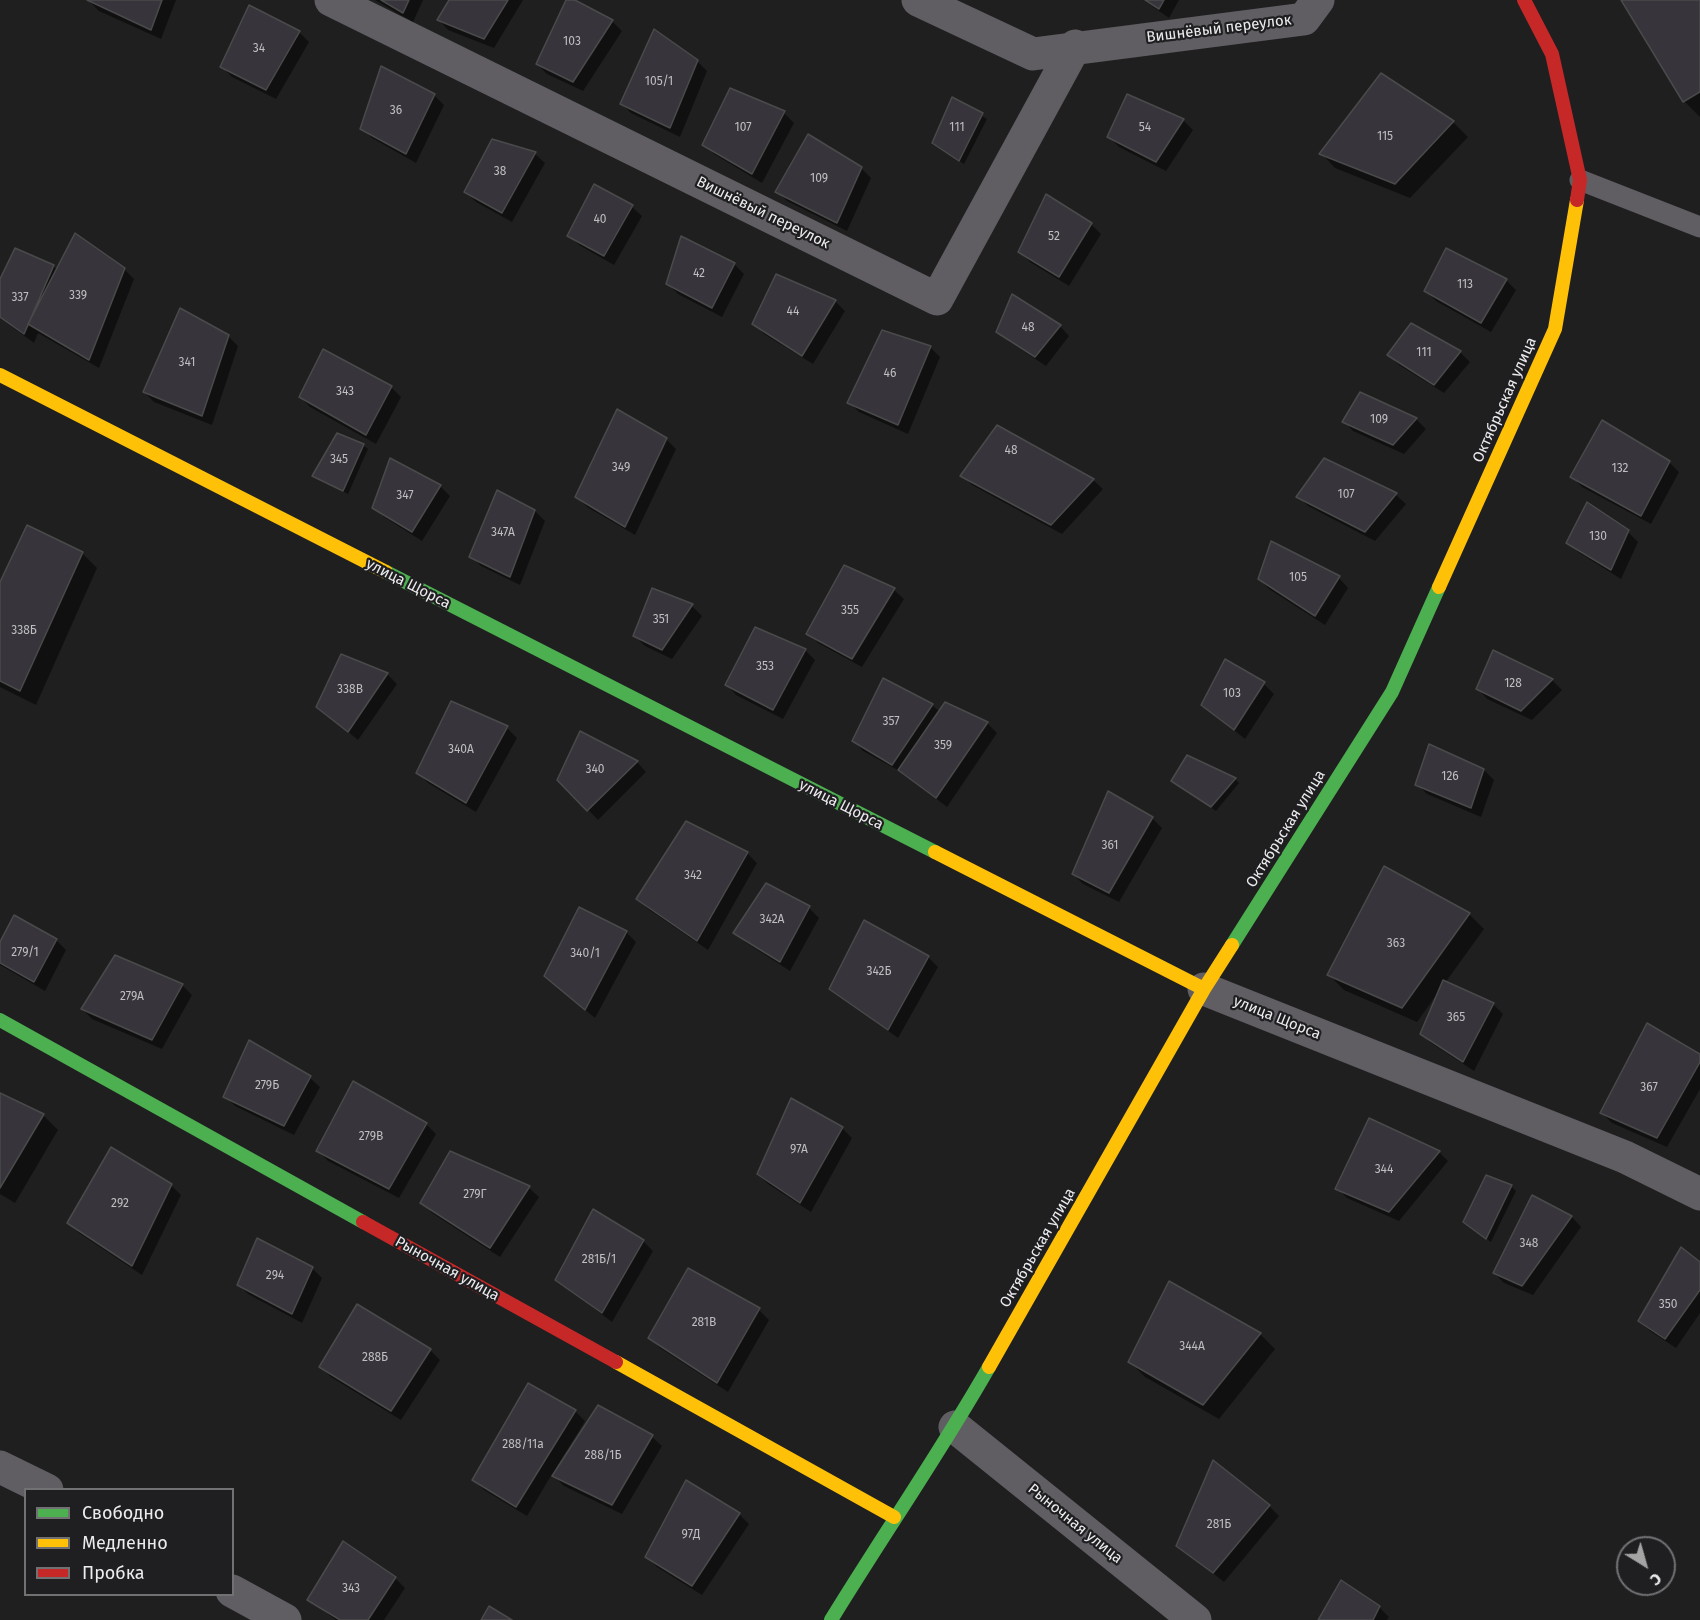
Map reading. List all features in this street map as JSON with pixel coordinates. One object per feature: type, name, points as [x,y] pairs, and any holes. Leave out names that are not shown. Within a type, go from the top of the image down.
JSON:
[{"type":"street","name":"Вишнёвый переулок","points":[[331,0],[937,299],[1075,46]]},
{"type":"street","name":"Вишнёвый переулок","points":[[918,0],[1033,54],[1075,46],[1304,19],[1318,0]]},
{"type":"street","name":"Октябрьская улица","points":[[831,1620],[894,1517],[955,1427],[1204,989],[1392,692],[1555,329],[1580,180],[1552,54],[1524,0]]},
{"type":"street","name":"улица Щорса","points":[[0,375],[1204,989],[1625,1157],[1700,1194]]},
{"type":"street","name":"Рыночная улица","points":[[0,1020],[894,1517]]},
{"type":"street","name":"Рыночная улица","points":[[955,1427],[1195,1620]]},
{"type":"street","points":[[0,1467],[43,1488]]},
{"type":"street","points":[[234,1592],[285,1620]]},
{"type":"lane","points":[[1580,180],[1700,226]]},
{"type":"building","points":[[87,0],[162,0],[151,30]]},
{"type":"building","points":[[381,0],[409,0],[403,13]]},
{"type":"building","points":[[449,0],[508,0],[484,39],[437,20]]},
{"type":"building","points":[[566,0],[575,0],[613,20],[573,82],[536,64]]},
{"type":"building","points":[[1145,0],[1164,0],[1159,9]]},
{"type":"building","points":[[1621,0],[1700,0],[1700,92],[1683,102]]},
{"type":"building","points":[[249,5],[300,31],[266,90],[220,67]]},
{"type":"building","points":[[654,29],[698,60],[670,128],[620,104]]},
{"type":"building","points":[[381,66],[435,94],[406,154],[360,129]]},
{"type":"building","points":[[1381,73],[1454,121],[1395,184],[1319,154]]},
{"type":"building","points":[[730,88],[785,111],[752,174],[702,145]]},
{"type":"building","points":[[1127,94],[1184,119],[1156,162],[1107,137]]},
{"type":"building","points":[[952,97],[983,113],[959,161],[932,143]]},
{"type":"building","points":[[808,134],[862,167],[837,223],[775,192]]},
{"type":"building","points":[[492,139],[536,152],[502,213],[464,192]]},
{"type":"building","points":[[594,184],[633,205],[604,256],[567,236]]},
{"type":"building","points":[[1046,194],[1092,223],[1059,277],[1018,252]]},
{"type":"building","points":[[75,233],[125,268],[89,360],[28,324]]},
{"type":"building","points":[[681,236],[735,263],[712,308],[666,284]]},
{"type":"building","points":[[15,248],[54,265],[24,334],[0,317],[0,279]]},
{"type":"building","points":[[1446,248],[1507,279],[1481,323],[1424,291]]},
{"type":"building","points":[[776,274],[836,300],[802,356],[752,324]]},
{"type":"building","points":[[1012,294],[1061,325],[1035,357],[996,332]]},
{"type":"building","points":[[180,308],[229,335],[202,416],[143,392]]},
{"type":"building","points":[[1411,323],[1461,351],[1434,385],[1387,355]]},
{"type":"building","points":[[882,330],[931,346],[898,425],[847,403]]},
{"type":"building","points":[[323,349],[392,386],[366,435],[299,397]]},
{"type":"building","points":[[1360,392],[1417,418],[1393,445],[1342,422]]},
{"type":"building","points":[[617,409],[667,438],[625,527],[575,497]]},
{"type":"building","points":[[1602,420],[1670,461],[1641,516],[1570,477]]},
{"type":"building","points":[[997,425],[1094,479],[1051,525],[960,476]]},
{"type":"building","points":[[337,433],[364,444],[343,491],[312,476]]},
{"type":"building","points":[[390,458],[441,485],[412,532],[372,508]]},
{"type":"building","points":[[1324,458],[1397,493],[1365,532],[1296,497]]},
{"type":"building","points":[[497,490],[535,510],[510,577],[469,557]]},
{"type":"building","points":[[1587,502],[1629,530],[1611,570],[1566,543]]},
{"type":"building","points":[[27,525],[83,552],[20,691],[0,681],[0,582]]},
{"type":"building","points":[[1271,541],[1340,576],[1315,616],[1258,579]]},
{"type":"building","points":[[844,565],[895,588],[852,659],[806,634]]},
{"type":"building","points":[[652,588],[693,604],[662,650],[633,636]]},
{"type":"building","points":[[755,627],[806,649],[773,710],[725,685]]},
{"type":"building","points":[[1493,650],[1553,679],[1521,711],[1476,689]]},
{"type":"building","points":[[341,654],[388,673],[348,732],[316,707]]},
{"type":"building","points":[[1225,659],[1265,682],[1234,730],[1201,705]]},
{"type":"building","points":[[883,678],[933,704],[892,765],[852,741]]},
{"type":"building","points":[[451,701],[508,726],[466,803],[416,773]]},
{"type":"building","points":[[945,702],[988,722],[936,798],[898,770]]},
{"type":"building","points":[[580,731],[638,761],[587,811],[557,780]]},
{"type":"building","points":[[1429,744],[1484,769],[1471,808],[1415,785]]},
{"type":"building","points":[[1187,755],[1236,778],[1211,807],[1171,781]]},
{"type":"building","points":[[1108,791],[1153,817],[1109,893],[1072,874]]},
{"type":"building","points":[[686,821],[748,852],[697,941],[636,899]]},
{"type":"building","points":[[1384,866],[1470,913],[1402,1008],[1327,975]]},
{"type":"building","points":[[766,883],[810,906],[780,962],[733,933]]},
{"type":"building","points":[[579,907],[627,931],[585,1010],[544,976]]},
{"type":"building","points":[[14,915],[57,939],[34,982],[0,963],[0,942]]},
{"type":"building","points":[[864,920],[929,956],[888,1030],[829,989]]},
{"type":"building","points":[[115,955],[183,984],[152,1040],[81,1009]]},
{"type":"building","points":[[1443,980],[1494,1003],[1463,1062],[1420,1034]]},
{"type":"building","points":[[1647,1023],[1700,1054],[1700,1062],[1657,1138],[1600,1113]]},
{"type":"building","points":[[249,1040],[311,1076],[284,1126],[223,1097]]},
{"type":"building","points":[[353,1081],[427,1123],[389,1189],[316,1151]]},
{"type":"building","points":[[0,1093],[44,1114],[0,1188]]},
{"type":"building","points":[[791,1098],[843,1127],[800,1203],[757,1174]]},
{"type":"building","points":[[1369,1118],[1440,1151],[1389,1212],[1335,1189]]},
{"type":"building","points":[[111,1147],[172,1184],[132,1266],[67,1223]]},
{"type":"building","points":[[450,1151],[530,1186],[490,1248],[420,1203]]},
{"type":"building","points":[[1486,1175],[1512,1185],[1486,1239],[1463,1222]]},
{"type":"building","points":[[1532,1195],[1572,1216],[1522,1286],[1493,1273]]},
{"type":"building","points":[[593,1209],[644,1240],[602,1313],[555,1280]]},
{"type":"building","points":[[257,1238],[313,1267],[292,1314],[237,1285]]},
{"type":"building","points":[[1681,1247],[1700,1262],[1700,1290],[1665,1339],[1638,1321]]},
{"type":"building","points":[[688,1268],[760,1308],[717,1383],[648,1338]]},
{"type":"building","points":[[1169,1281],[1261,1333],[1203,1405],[1128,1362]]},
{"type":"building","points":[[357,1304],[431,1349],[391,1411],[319,1367]]},
{"type":"building","points":[[528,1383],[576,1410],[516,1507],[472,1480]]},
{"type":"building","points":[[598,1405],[653,1435],[612,1505],[552,1476]]},
{"type":"building","points":[[1213,1460],[1270,1505],[1213,1573],[1176,1546]]},
{"type":"building","points":[[686,1480],[740,1513],[692,1586],[645,1557]]},
{"type":"building","points":[[343,1541],[396,1577],[368,1620],[340,1620],[307,1600]]},
{"type":"building","points":[[1341,1580],[1380,1606],[1373,1620],[1318,1620]]},
{"type":"building","points":[[489,1606],[512,1620],[481,1620]]},
{"type":"traffic: fast","points":[[386,572],[935,852]]},
{"type":"traffic: fast","points":[[1232,945],[1392,692],[1439,587]]},
{"type":"traffic: fast","points":[[0,1020],[363,1222]]},
{"type":"traffic: fast","points":[[831,1620],[989,1367]]},
{"type":"traffic: slow","points":[[1439,587],[1555,329],[1577,200]]},
{"type":"traffic: slow","points":[[0,375],[386,572]]},
{"type":"traffic: slow","points":[[935,852],[1204,989]]},
{"type":"traffic: slow","points":[[989,1367],[1204,989],[1232,945]]},
{"type":"traffic: slow","points":[[616,1362],[894,1517]]},
{"type":"traffic: jam","points":[[1524,0],[1552,54],[1580,180],[1577,200]]},
{"type":"traffic: jam","points":[[363,1222],[616,1362]]}]
